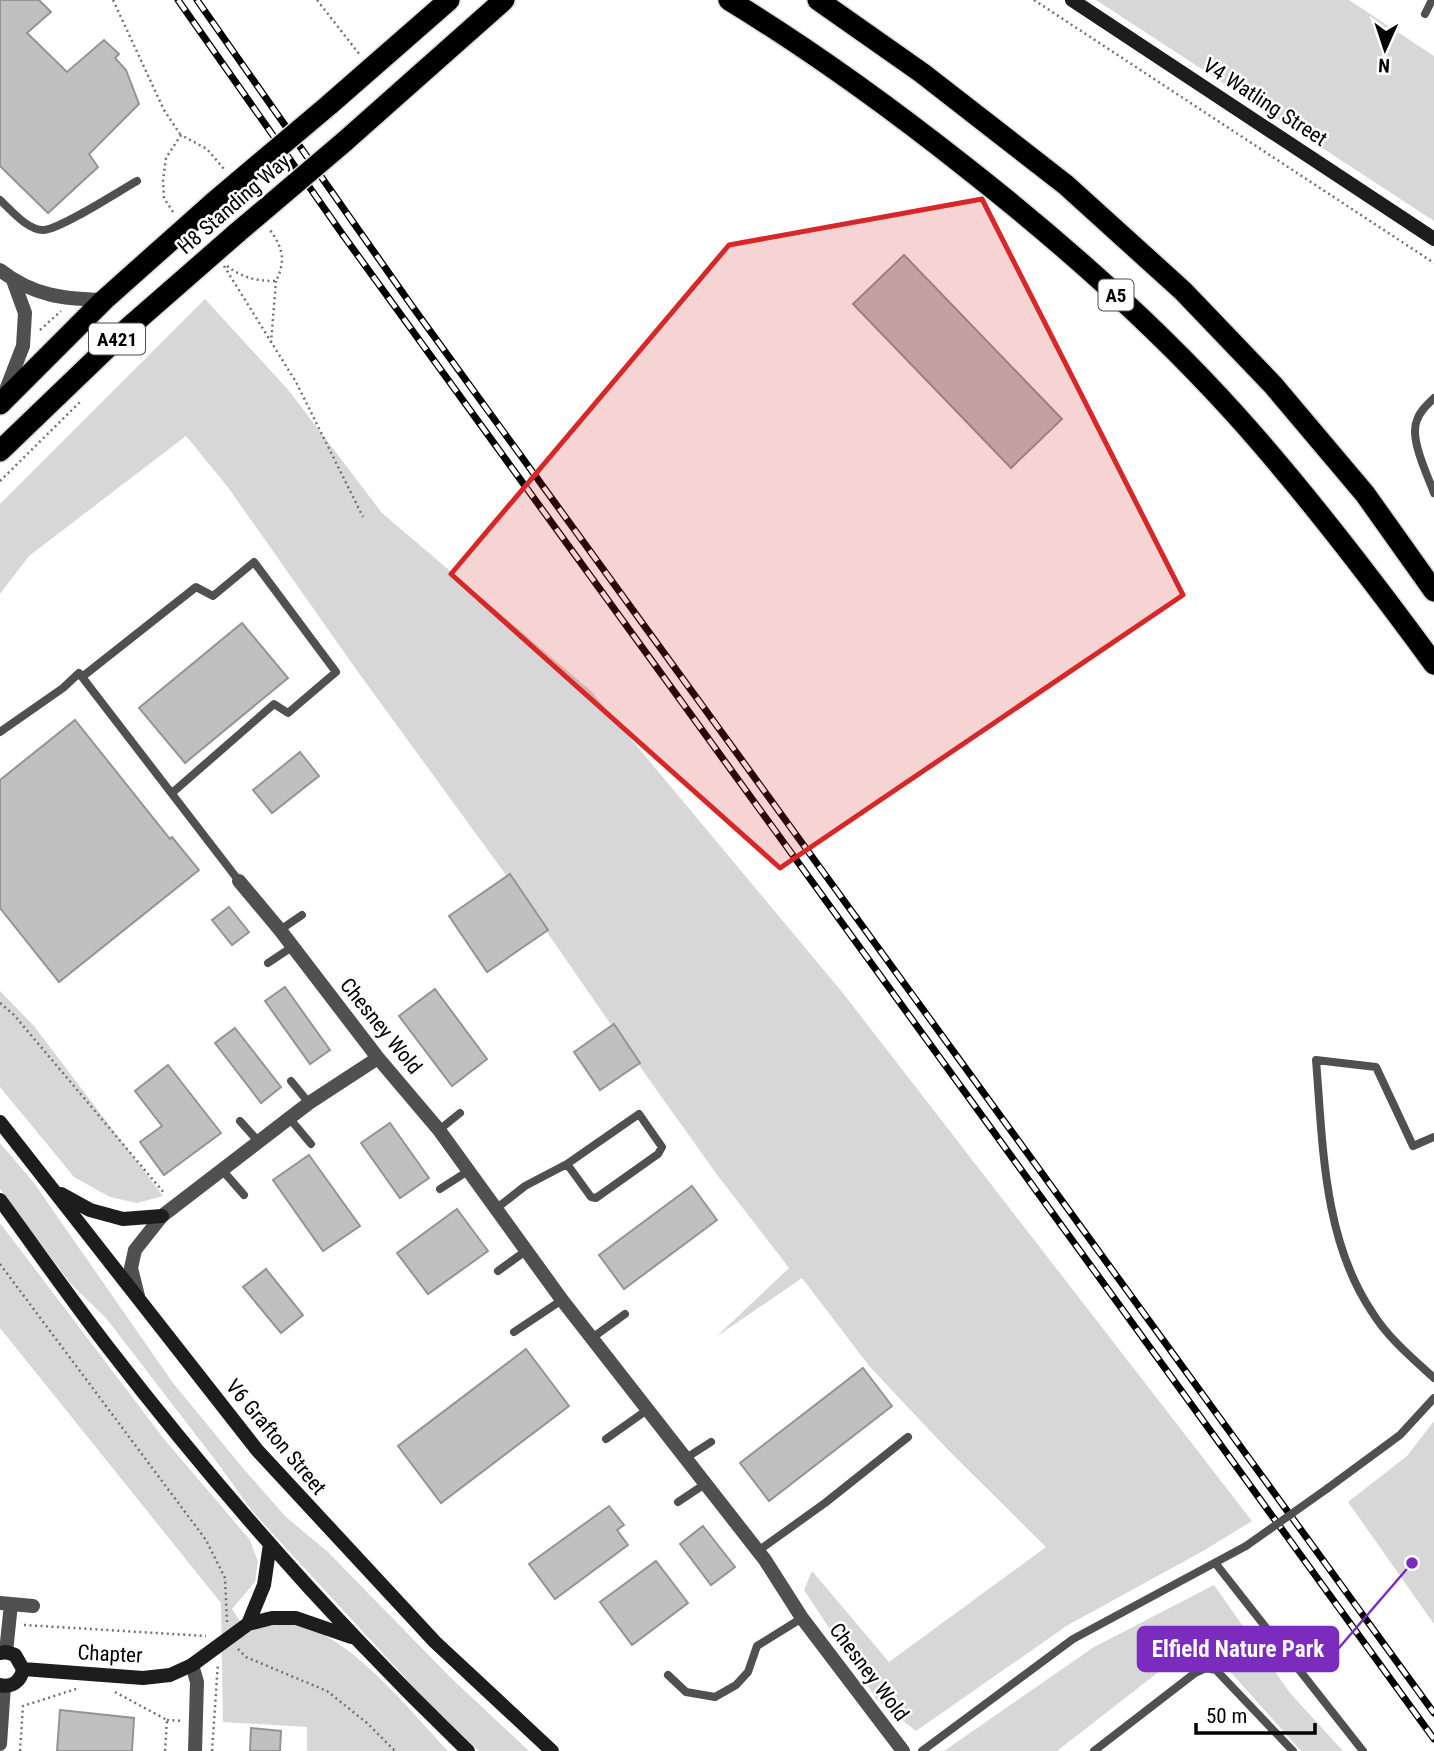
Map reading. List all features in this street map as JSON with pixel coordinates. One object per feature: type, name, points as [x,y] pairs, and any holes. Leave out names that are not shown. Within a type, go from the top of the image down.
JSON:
[{"type":"highway","name":"H8 Standing Way","points":[[1,403],[104,299],[449,0]]},
{"type":"highway","name":"H8 Standing Way","points":[[0,451],[127,329],[504,0]]},
{"type":"highway","name":"A5","points":[[729,0],[790,37],[892,109],[1034,221],[1135,312],[1235,414],[1332,527],[1434,664]]},
{"type":"highway","name":"A5","points":[[818,0],[922,73],[1066,184],[1183,292],[1273,385],[1365,494],[1434,590]]},
{"type":"street","name":"V4 Watling Street","points":[[1072,0],[1434,239]]},
{"type":"street","points":[[0,270],[13,280],[47,295],[104,299]]},
{"type":"street","points":[[1,403],[23,346],[25,313],[13,280]]},
{"type":"street","name":"Chesney Wold","points":[[239,881],[281,930],[378,1058],[439,1130],[562,1300],[758,1551],[802,1618],[902,1751]]},
{"type":"street","points":[[139,1299],[131,1268],[135,1251],[162,1216],[309,1103],[378,1058]]},
{"type":"street","name":"V6 Grafton Street","points":[[0,1122],[257,1450],[435,1642],[552,1751]]},
{"type":"street","points":[[56,1192],[90,1210],[123,1219],[162,1216]]},
{"type":"street","points":[[0,1200],[107,1347],[270,1544],[406,1692],[468,1751]]},
{"type":"street","points":[[248,1624],[264,1585],[270,1544]]},
{"type":"street","points":[[0,1744],[2,1686],[19,1679],[23,1669],[19,1659],[3,1652],[10,1624],[6,1603],[33,1605]]},
{"type":"street","points":[[224,1643],[248,1624],[272,1618],[296,1619],[357,1640]]},
{"type":"street","name":"Chapter","points":[[23,1669],[144,1678],[170,1675],[192,1665],[224,1643]]},
{"type":"street","points":[[192,1665],[197,1682],[195,1751]]},
{"type":"lane","points":[[1425,14],[1432,0]]},
{"type":"lane","points":[[0,200],[28,225],[43,230],[58,226],[137,181]]},
{"type":"lane","points":[[1434,398],[1421,411],[1415,423],[1415,438],[1434,493]]},
{"type":"lane","points":[[82,677],[196,587],[213,596],[254,562],[336,672],[288,713],[274,704],[172,793]]},
{"type":"lane","points":[[0,733],[63,688],[79,673],[239,881]]},
{"type":"lane","points":[[281,930],[302,915]]},
{"type":"lane","points":[[268,963],[292,947]]},
{"type":"lane","points":[[1434,1137],[1413,1146],[1376,1068],[1316,1060],[1329,1201],[1352,1276],[1371,1312],[1401,1348],[1434,1378]]},
{"type":"lane","points":[[291,1081],[309,1103]]},
{"type":"lane","points":[[439,1130],[460,1113]]},
{"type":"lane","points":[[497,1208],[525,1186],[567,1164],[639,1114],[662,1147],[659,1154],[596,1198],[591,1197],[567,1164]]},
{"type":"lane","points":[[290,1119],[311,1144]]},
{"type":"lane","points":[[240,1121],[258,1142]]},
{"type":"lane","points":[[223,1171],[244,1195]]},
{"type":"lane","points":[[440,1189],[468,1171]]},
{"type":"lane","points":[[498,1271],[527,1251]]},
{"type":"lane","points":[[514,1332],[562,1300]]},
{"type":"lane","points":[[592,1338],[625,1314]]},
{"type":"lane","points":[[922,1751],[1073,1640],[1246,1546],[1399,1435],[1434,1398]]},
{"type":"lane","points":[[606,1439],[647,1410]]},
{"type":"lane","points":[[758,1551],[825,1503],[908,1437]]},
{"type":"lane","points":[[686,1458],[711,1441]]},
{"type":"lane","points":[[678,1502],[705,1484]]},
{"type":"lane","points":[[1216,1564],[1363,1751]]},
{"type":"lane","name":"Chesney Wold","points":[[668,1675],[686,1692],[715,1697],[736,1685],[747,1672],[757,1646],[802,1618]]},
{"type":"lane","points":[[1094,1751],[1195,1673],[1206,1668],[1216,1670],[1293,1751]]},
{"type":"path","points":[[113,0],[164,110],[181,135],[207,149],[220,164]]},
{"type":"path","points":[[317,0],[366,62]]},
{"type":"path","points":[[1034,0],[1434,263]]},
{"type":"path","points":[[179,221],[164,198],[163,181],[166,158],[181,135]]},
{"type":"path","points":[[269,228],[283,254],[282,269],[276,281],[271,343]]},
{"type":"path","points":[[276,281],[257,281],[239,275],[221,262],[296,382],[363,517]]},
{"type":"path","points":[[0,1003],[14,1015],[175,1206]]},
{"type":"path","points":[[0,1264],[206,1541],[225,1578],[224,1643],[212,1751]]},
{"type":"path","points":[[10,1624],[203,1636],[224,1643],[246,1657],[327,1691],[368,1723],[395,1751]]},
{"type":"path","points":[[20,1751],[23,1706],[85,1687]]},
{"type":"path","points":[[109,1689],[167,1720],[165,1751]]},
{"type":"highlighted area","points":[[982,199],[1183,595],[780,868],[451,574],[729,245]]},
{"type":"shaded area","points":[[1096,0],[1349,0],[1434,56],[1434,221]]},
{"type":"shaded area","points":[[205,299],[290,392],[382,513],[591,691],[842,992],[1252,1521],[1068,1625],[916,1731],[877,1700],[804,1590],[812,1571],[889,1662],[1046,1547],[949,1451],[870,1367],[802,1278],[716,1337],[789,1268],[718,1176],[533,912],[358,672],[227,486],[186,436],[29,556],[0,594],[0,504]]},
{"type":"shaded area","points":[[0,991],[34,1026],[163,1196],[137,1203],[110,1197],[74,1177],[0,1087]]},
{"type":"shaded area","points":[[0,1143],[34,1183],[173,1383],[242,1467],[286,1517],[328,1552],[450,1677],[529,1751],[479,1751],[432,1707],[252,1511],[106,1318],[70,1283],[0,1189]]},
{"type":"shaded area","points":[[0,1223],[164,1439],[250,1540],[258,1562],[255,1582],[232,1609],[246,1630],[284,1622],[306,1627],[329,1638],[374,1672],[448,1751],[307,1751],[307,1727],[223,1722],[221,1603],[0,1328]]},
{"type":"shaded area","points":[[1434,1421],[1434,1624],[1348,1502],[1407,1456]]},
{"type":"shaded area","points":[[1214,1585],[1290,1693],[1343,1751],[1301,1751],[1201,1639],[1057,1751],[944,1751],[1094,1647]]},
{"type":"building","points":[[0,0],[39,0],[51,12],[27,33],[67,72],[104,40],[119,54],[115,58],[126,70],[139,104],[89,154],[98,167],[48,213],[0,166]]},
{"type":"building","points":[[904,255],[1062,419],[1011,468],[853,304]]},
{"type":"building","points":[[242,623],[288,678],[185,763],[139,708]]},
{"type":"building","points":[[75,720],[170,839],[172,837],[199,870],[59,982],[0,908],[0,780]]},
{"type":"building","points":[[300,752],[319,776],[272,813],[253,790]]},
{"type":"building","points":[[510,874],[548,930],[487,972],[449,916]]},
{"type":"building","points":[[229,907],[249,932],[232,945],[212,920]]},
{"type":"building","points":[[285,987],[330,1050],[310,1064],[265,1001]]},
{"type":"building","points":[[435,989],[487,1059],[452,1086],[399,1016]]},
{"type":"building","points":[[614,1024],[640,1063],[600,1090],[574,1052]]},
{"type":"building","points":[[235,1028],[281,1087],[261,1103],[215,1043]]},
{"type":"building","points":[[168,1065],[221,1133],[164,1175],[140,1142],[162,1126],[135,1091]]},
{"type":"building","points":[[390,1123],[429,1178],[400,1198],[361,1143]]},
{"type":"building","points":[[309,1155],[360,1226],[323,1251],[273,1180]]},
{"type":"building","points":[[692,1186],[717,1220],[624,1289],[599,1255]]},
{"type":"building","points":[[457,1209],[488,1251],[428,1294],[397,1253]]},
{"type":"building","points":[[266,1269],[303,1315],[281,1333],[243,1287]]},
{"type":"building","points":[[526,1349],[569,1406],[441,1503],[398,1446]]},
{"type":"building","points":[[863,1368],[892,1406],[769,1501],[740,1463]]},
{"type":"building","points":[[609,1506],[624,1525],[617,1530],[628,1545],[555,1599],[529,1564]]},
{"type":"building","points":[[703,1526],[735,1567],[711,1585],[680,1544]]},
{"type":"building","points":[[656,1561],[688,1603],[632,1645],[600,1602]]},
{"type":"building","points":[[60,1710],[134,1718],[132,1751],[57,1751]]},
{"type":"building","points":[[251,1728],[281,1731],[280,1751],[250,1751]]},
{"type":"railway","points":[[178,0],[343,235],[1434,1739]]},
{"type":"railway","points":[[197,0],[412,306],[1434,1713]]},
{"type":"place","name":"Elfield Nature Park","points":[[1412,1563]]}]
